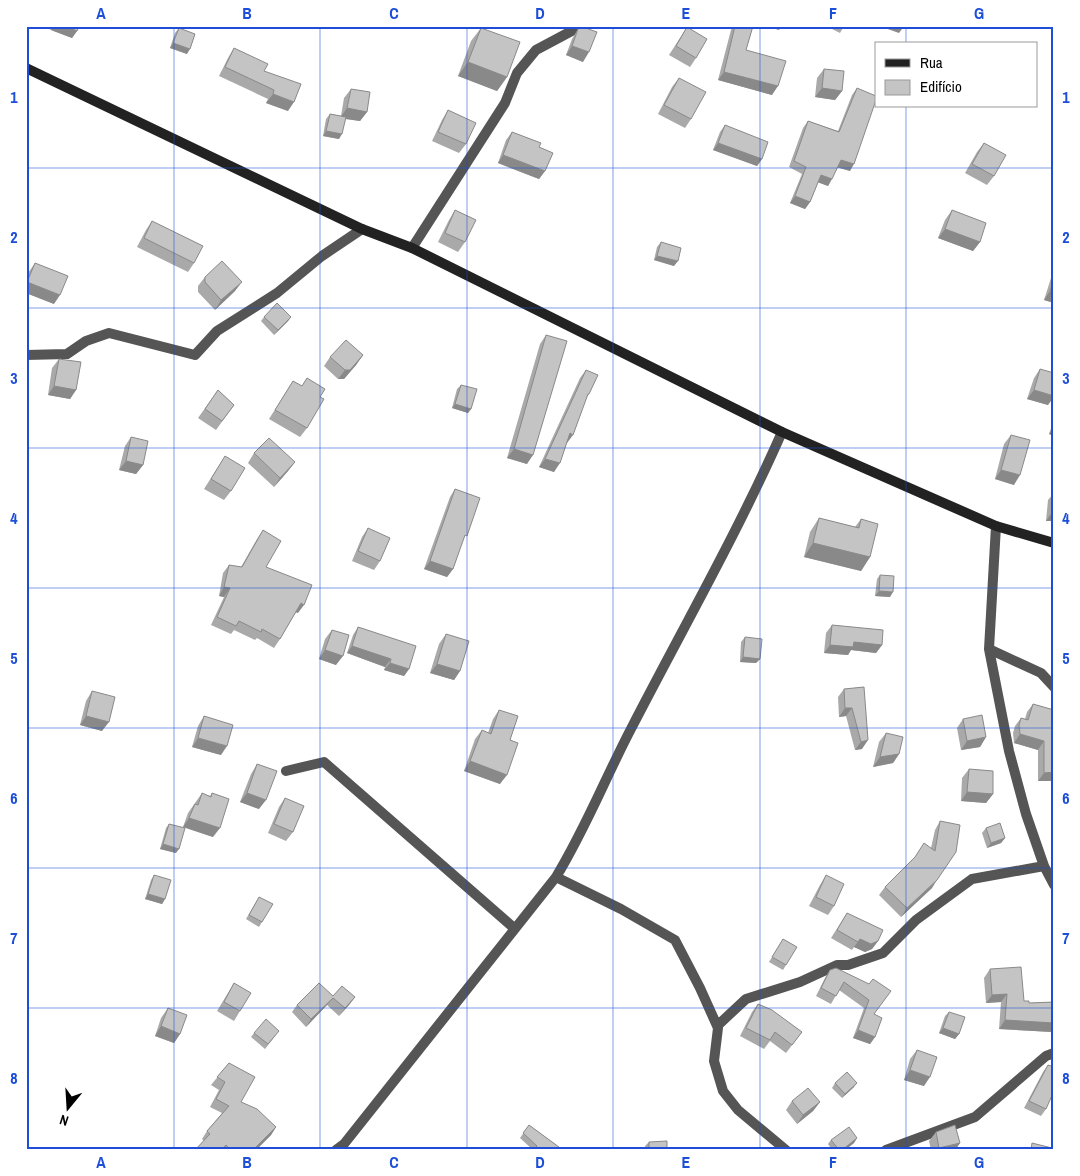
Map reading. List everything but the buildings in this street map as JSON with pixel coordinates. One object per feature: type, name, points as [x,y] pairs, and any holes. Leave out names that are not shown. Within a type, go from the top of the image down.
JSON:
[{"type":"street","points":[[412,248],[505,103],[517,74],[536,50],[581,26]]},
{"type":"street","points":[[26,68],[362,230],[412,248],[782,432],[996,526],[1054,543]]},
{"type":"street","points":[[26,355],[67,354],[86,340],[109,333],[195,356],[218,331],[277,293],[322,256],[362,230]]},
{"type":"street","points":[[336,1150],[350,1136],[556,877],[578,842],[611,766],[759,484],[782,432]]},
{"type":"street","points":[[996,526],[989,649],[1009,751],[1026,814],[1044,866],[1054,885]]},
{"type":"street","points":[[989,649],[1041,673],[1054,687]]},
{"type":"street","points":[[286,771],[324,762],[514,928]]},
{"type":"street","points":[[717,1026],[746,999],[800,982],[837,965],[848,965],[883,953],[916,920],[972,879],[1044,866]]},
{"type":"street","points":[[556,877],[621,909],[675,940],[717,1026],[714,1061],[723,1091],[738,1110],[786,1150]]},
{"type":"street","points":[[886,1150],[974,1117],[1046,1056],[1054,1053]]}]
